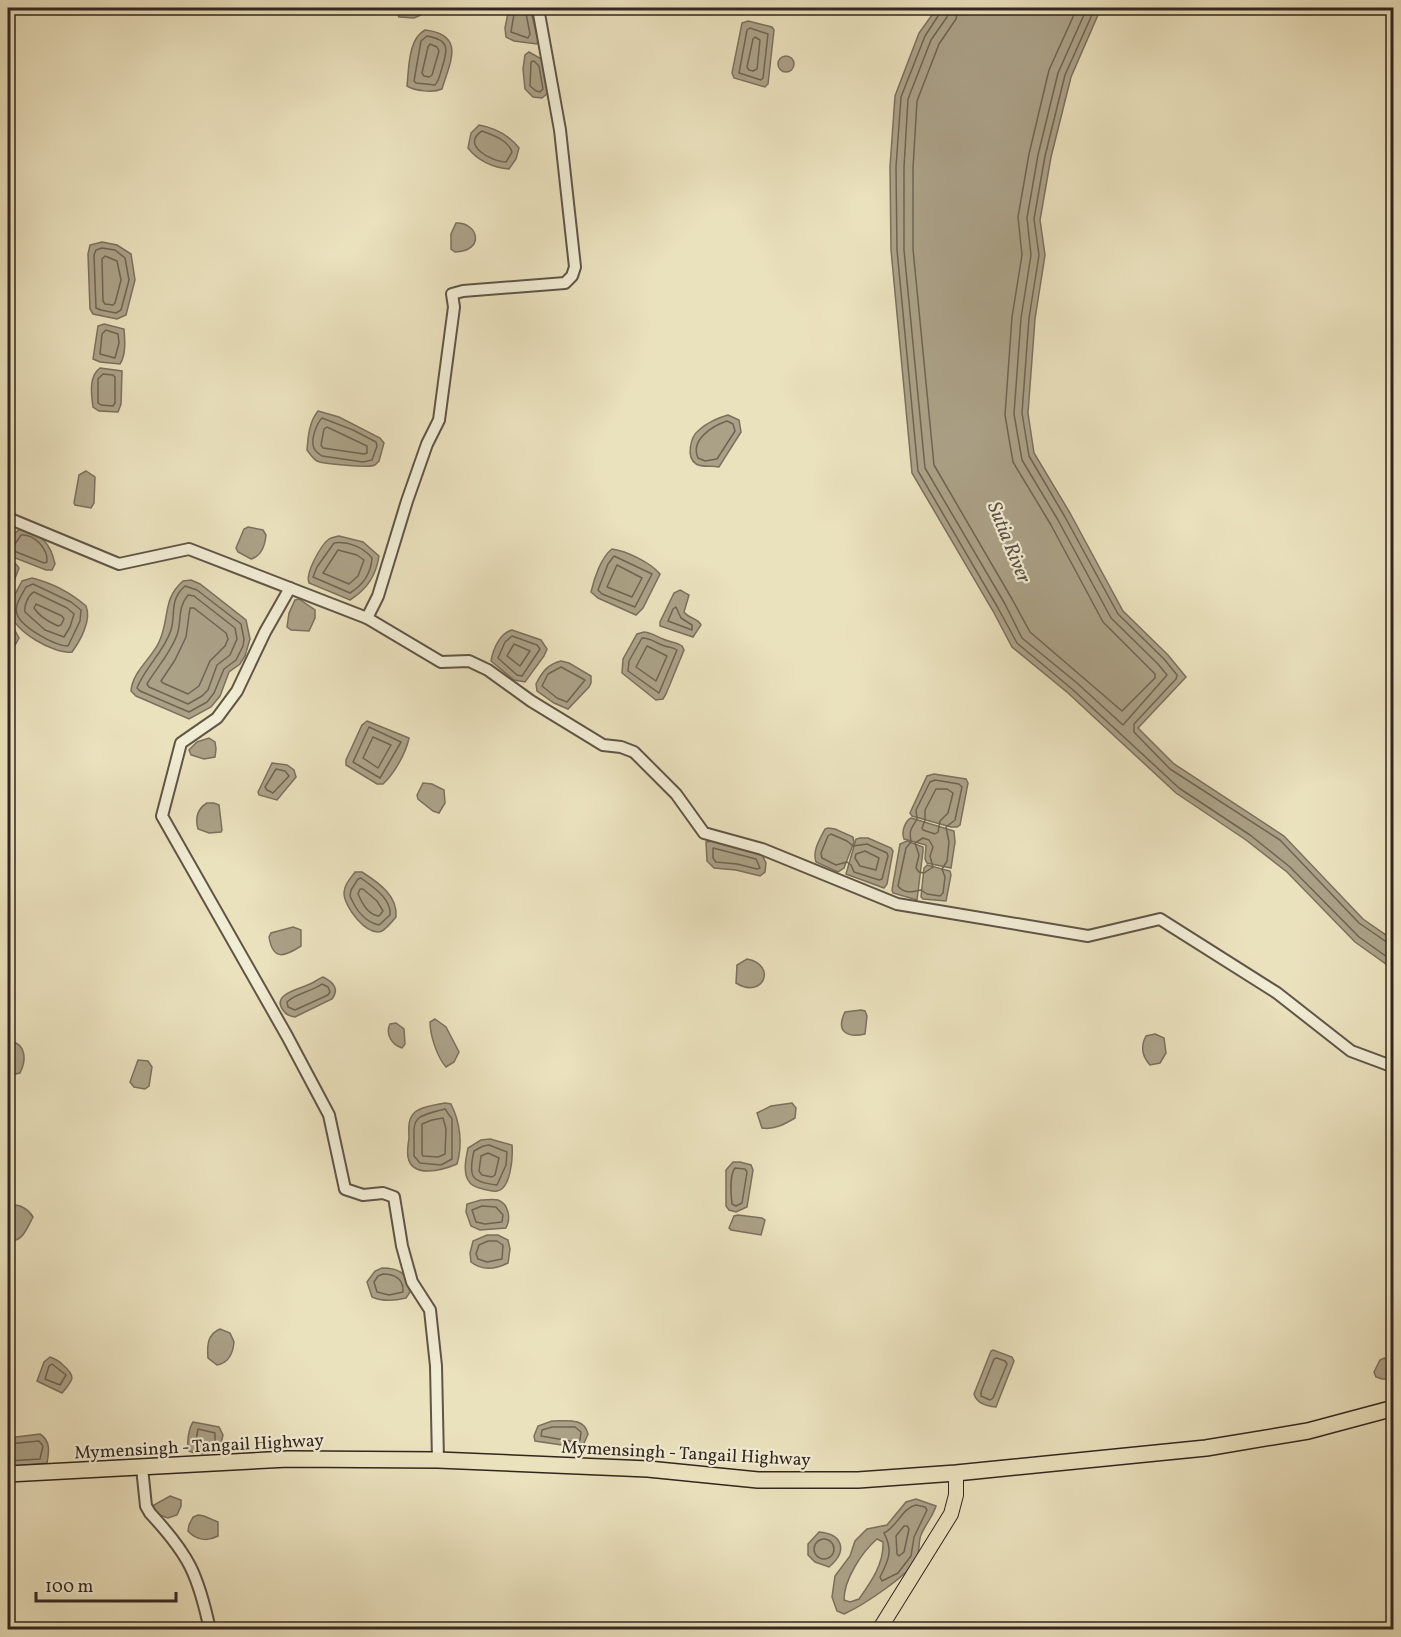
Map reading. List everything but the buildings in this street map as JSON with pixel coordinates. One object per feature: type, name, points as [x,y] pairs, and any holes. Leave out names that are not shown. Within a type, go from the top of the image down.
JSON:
[{"type":"highway","name":"Mymensingh - Tangail Highway","points":[[8,1474],[288,1459],[438,1460],[648,1469],[758,1480],[858,1480],[956,1473],[1206,1448],[1308,1431],[1394,1408]]},
{"type":"main road","points":[[879,1629],[951,1514],[956,1495],[956,1473]]},
{"type":"street","points":[[367,618],[378,596],[427,444],[439,420],[454,307],[452,294],[463,291],[564,283],[572,276],[575,267],[560,130],[538,8]]},
{"type":"street","points":[[8,518],[119,564],[189,549],[367,618],[441,662],[469,660],[488,669],[531,701],[603,745],[621,747],[634,752],[676,794],[704,833],[762,849],[897,904],[1088,936],[1160,919],[1277,993],[1351,1051],[1394,1067]]},
{"type":"street","points":[[290,588],[265,632],[237,691],[217,718],[181,743],[162,816],[287,1036],[329,1115],[345,1189],[363,1195],[383,1193],[394,1197],[402,1246],[412,1282],[430,1310],[436,1366],[438,1460]]},
{"type":"street","points":[[141,1468],[146,1490],[146,1506],[186,1555],[194,1570],[210,1629]]},
{"type":"water","points":[[394,8],[424,8],[421,15],[414,18],[399,17]]},
{"type":"water","points":[[509,8],[530,8],[537,44],[514,41],[506,37],[505,28]]},
{"type":"water","name":"Sutia River","points":[[937,8],[1101,8],[1071,77],[1051,157],[1040,220],[1045,255],[1035,319],[1028,413],[1034,453],[1070,513],[1123,611],[1168,655],[1186,677],[1138,728],[1174,764],[1284,836],[1363,919],[1393,940],[1393,969],[1355,942],[1287,872],[1246,840],[1176,793],[1068,693],[1012,647],[912,473],[891,250],[890,167],[895,96],[919,33]]},
{"type":"water","points":[[748,21],[772,27],[774,30],[768,84],[765,87],[734,78],[732,73],[742,23]]},
{"type":"water","points":[[425,30],[438,33],[451,44],[451,60],[442,89],[434,91],[424,91],[407,86],[412,47],[419,34]]},
{"type":"water","points":[[529,52],[543,60],[549,92],[542,98],[533,97],[525,89],[523,69],[525,55]]},
{"type":"water","points":[[786,56],[792,58],[794,64],[792,70],[786,72],[780,70],[778,64],[780,58]]},
{"type":"water","points":[[479,125],[501,133],[519,148],[516,159],[509,169],[486,163],[468,148],[471,133]]},
{"type":"water","points":[[456,223],[464,224],[474,231],[475,242],[465,250],[455,252],[451,249],[451,234]]},
{"type":"water","points":[[102,242],[117,245],[131,254],[135,280],[126,315],[117,319],[93,314],[90,309],[88,254],[90,245]]},
{"type":"water","points":[[104,324],[124,329],[124,352],[120,364],[93,359],[98,326]]},
{"type":"water","points":[[100,368],[122,371],[121,404],[118,412],[99,411],[93,407],[92,380]]},
{"type":"water","points":[[318,411],[339,417],[380,438],[384,443],[379,461],[371,466],[356,466],[314,459],[307,450],[307,445],[311,425]]},
{"type":"water","points":[[728,415],[739,420],[741,432],[719,467],[696,464],[690,452],[691,442],[696,433],[716,419]]},
{"type":"water","points":[[86,471],[95,477],[94,503],[91,508],[74,503],[79,475]]},
{"type":"water","points":[[248,527],[263,530],[266,535],[260,553],[251,559],[238,552],[236,548],[244,529]]},
{"type":"water","points":[[22,528],[40,537],[48,545],[55,564],[52,570],[46,570],[10,556],[11,540]]},
{"type":"water","points":[[339,536],[363,542],[379,556],[376,570],[370,581],[350,600],[309,583],[308,578],[311,566],[326,542],[332,537]]},
{"type":"water","points":[[612,549],[638,558],[660,574],[643,608],[636,615],[598,598],[591,592],[601,563]]},
{"type":"water","points":[[8,559],[19,568],[8,596]]},
{"type":"water","points":[[32,578],[61,589],[86,606],[86,624],[72,652],[55,650],[45,645],[26,634],[13,620],[11,609],[14,596],[22,581]]},
{"type":"water","points":[[191,580],[200,584],[246,620],[250,639],[245,656],[240,664],[229,672],[220,696],[211,707],[189,719],[136,696],[131,691],[138,671],[159,642],[172,595],[183,581]]},
{"type":"water","points":[[680,590],[689,595],[684,612],[701,625],[693,637],[660,626],[674,593]]},
{"type":"water","points":[[299,599],[315,610],[315,618],[309,631],[291,630],[287,627],[289,613],[295,600]]},
{"type":"water","points":[[8,622],[19,638],[8,658]]},
{"type":"water","points":[[512,630],[541,640],[547,649],[525,682],[514,680],[491,661],[498,642],[504,634]]},
{"type":"water","points":[[644,632],[680,645],[684,650],[663,699],[656,700],[622,673],[623,659],[637,634]]},
{"type":"water","points":[[561,661],[591,676],[589,687],[568,709],[554,703],[537,691],[536,684],[543,672],[552,664]]},
{"type":"water","points":[[367,721],[409,738],[399,763],[383,784],[377,784],[346,765],[346,760],[362,725]]},
{"type":"water","points":[[209,738],[215,742],[215,757],[204,759],[191,755],[189,750],[197,742]]},
{"type":"water","points":[[272,763],[287,765],[294,770],[296,777],[277,800],[259,795],[258,792]]},
{"type":"water","points":[[934,774],[966,779],[968,783],[960,825],[957,827],[912,816],[910,813],[927,776]]},
{"type":"water","points":[[423,783],[432,784],[444,790],[445,803],[439,813],[418,799],[417,795]]},
{"type":"water","points":[[207,803],[219,805],[221,832],[209,833],[198,829],[198,814]]},
{"type":"water","points":[[911,818],[954,831],[955,842],[951,868],[927,863],[926,845],[904,839],[904,827]]},
{"type":"water","points":[[825,829],[853,837],[854,842],[844,868],[838,872],[816,862],[815,858],[819,841]]},
{"type":"water","points":[[868,838],[893,851],[887,884],[884,888],[846,874],[856,839]]},
{"type":"water","points":[[714,841],[762,855],[766,863],[765,872],[760,876],[714,868],[707,861],[706,842]]},
{"type":"water","points":[[907,841],[923,847],[917,900],[893,893],[892,890],[900,844]]},
{"type":"water","points":[[927,865],[950,871],[946,901],[921,897],[924,868]]},
{"type":"water","points":[[355,872],[362,872],[391,896],[396,909],[396,917],[382,931],[376,932],[363,925],[348,906],[344,890]]},
{"type":"water","points":[[293,927],[301,930],[301,946],[289,953],[280,955],[276,953],[269,937],[271,933]]},
{"type":"water","points":[[747,959],[757,962],[764,974],[760,984],[753,987],[745,987],[736,983],[737,965]]},
{"type":"water","points":[[323,977],[334,986],[335,992],[332,999],[295,1017],[285,1013],[280,1004],[284,996]]},
{"type":"water","points":[[865,1011],[867,1016],[865,1034],[853,1035],[845,1032],[842,1029],[842,1019],[845,1012]]},
{"type":"water","points":[[435,1019],[446,1027],[459,1052],[454,1062],[446,1067],[437,1052],[431,1033],[430,1022]]},
{"type":"water","points":[[396,1023],[404,1029],[405,1044],[402,1048],[390,1039],[388,1032],[390,1024]]},
{"type":"water","points":[[1155,1034],[1164,1038],[1166,1053],[1160,1063],[1150,1065],[1144,1055],[1143,1044],[1146,1036]]},
{"type":"water","points":[[11,1041],[20,1046],[24,1059],[20,1073],[11,1075],[8,1073],[8,1044]]},
{"type":"water","points":[[138,1060],[148,1061],[152,1067],[149,1086],[145,1089],[134,1087],[130,1082]]},
{"type":"water","points":[[792,1103],[796,1108],[795,1118],[775,1127],[762,1128],[757,1113],[771,1106]]},
{"type":"water","points":[[451,1104],[457,1118],[460,1149],[457,1164],[429,1171],[415,1168],[408,1155],[411,1118],[421,1108]]},
{"type":"water","points":[[490,1139],[512,1145],[508,1178],[502,1189],[495,1191],[472,1185],[468,1180],[465,1164],[468,1148],[481,1140]]},
{"type":"water","points":[[733,1162],[751,1165],[753,1170],[747,1207],[736,1212],[729,1210],[726,1206],[726,1170]]},
{"type":"water","points":[[481,1200],[498,1200],[505,1205],[509,1216],[506,1228],[480,1230],[471,1226],[466,1212],[467,1204]]},
{"type":"water","points":[[8,1205],[22,1207],[33,1217],[24,1234],[13,1241],[8,1240]]},
{"type":"water","points":[[734,1216],[765,1220],[761,1235],[731,1230],[729,1228]]},
{"type":"water","points":[[487,1235],[498,1235],[508,1240],[510,1249],[508,1263],[489,1268],[480,1267],[471,1262],[470,1253],[473,1241]]},
{"type":"water","points":[[382,1268],[394,1269],[405,1276],[410,1292],[406,1298],[389,1301],[372,1297],[367,1282],[375,1271]]},
{"type":"water","points":[[220,1329],[230,1333],[234,1342],[230,1357],[217,1365],[208,1358],[208,1345],[212,1334]]},
{"type":"water","points":[[993,1350],[1012,1357],[1014,1361],[996,1407],[980,1402],[974,1394]]},
{"type":"water","points":[[50,1357],[60,1362],[72,1376],[71,1382],[62,1393],[37,1381],[44,1362]]},
{"type":"water","points":[[1384,1358],[1393,1363],[1393,1379],[1376,1377],[1374,1372],[1380,1360]]},
{"type":"water","points":[[552,1421],[574,1421],[583,1425],[588,1434],[582,1448],[535,1441],[534,1436],[538,1426]]},
{"type":"water","points":[[193,1422],[219,1427],[223,1435],[220,1448],[204,1453],[189,1451],[188,1436]]},
{"type":"water","points":[[40,1434],[48,1443],[47,1463],[8,1467],[8,1438]]},
{"type":"water","points":[[170,1496],[181,1500],[177,1515],[168,1518],[156,1514],[153,1509],[154,1505]]},
{"type":"water","points":[[916,1499],[936,1506],[921,1535],[918,1555],[913,1565],[896,1581],[862,1604],[844,1614],[837,1611],[832,1597],[835,1576],[850,1556],[855,1541],[867,1529],[887,1525],[906,1502]],"holes":[[[877,1539],[883,1542],[879,1565],[868,1586],[859,1599],[850,1602],[844,1600],[850,1575],[860,1558]]]},
{"type":"water","points":[[198,1515],[218,1522],[218,1536],[202,1539],[188,1531],[193,1517]]},
{"type":"water","points":[[819,1532],[833,1536],[840,1544],[839,1555],[829,1567],[815,1562],[808,1555],[808,1544]]}]
